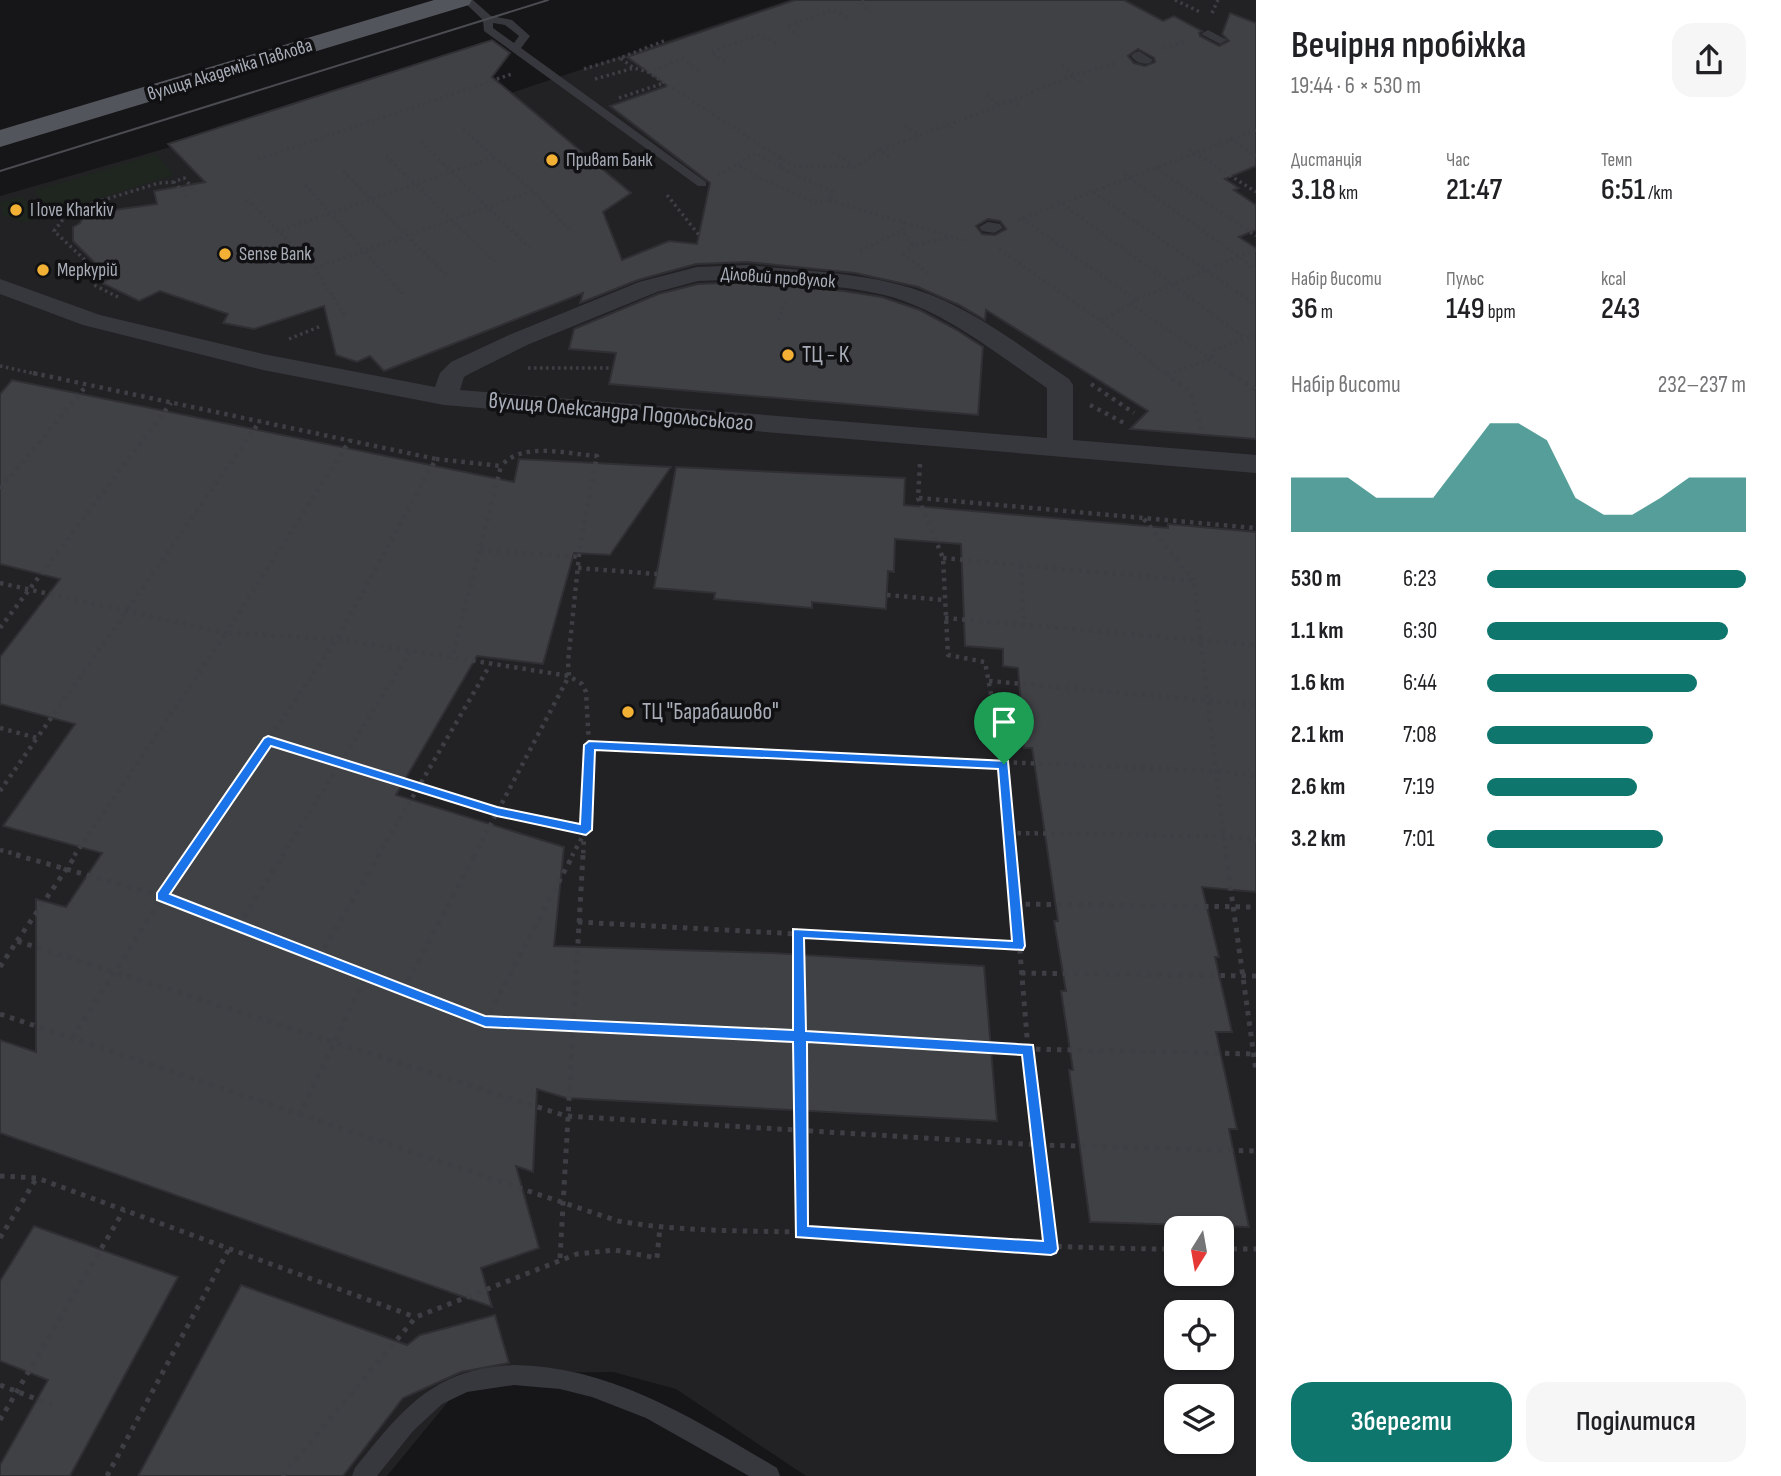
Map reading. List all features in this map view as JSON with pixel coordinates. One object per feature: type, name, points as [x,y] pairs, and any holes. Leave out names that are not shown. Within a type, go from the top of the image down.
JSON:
[{"type":"main road","name":"вулиця Академіка Павлова","points":[[0,139],[460,0]]},
{"type":"street","name":"Діловий провулок","points":[[444,397],[453,373],[518,340],[648,287],[679,278],[728,272],[867,285],[909,295],[961,318],[1060,385]]},
{"type":"street","name":"вулиця Олександра Подольського","points":[[0,286],[92,320],[263,362],[444,397],[1256,464]]},
{"type":"street","points":[[1060,385],[1060,447]]},
{"type":"lane","points":[[467,0],[488,19],[508,22],[524,36],[515,48]]},
{"type":"lane","points":[[488,19],[488,29],[702,184]]},
{"type":"lane","points":[[363,1476],[415,1412],[436,1396],[468,1380],[503,1374],[590,1384],[630,1398],[673,1419],[769,1476]]},
{"type":"path","points":[[864,0],[860,1],[869,12]]},
{"type":"path","points":[[1210,17],[1218,0]]},
{"type":"path","points":[[799,37],[787,26],[832,10],[851,19]]},
{"type":"path","points":[[725,62],[711,52],[759,35],[777,44]]},
{"type":"path","points":[[556,78],[664,41]]},
{"type":"path","points":[[620,58],[634,68],[648,72],[793,166],[855,167],[880,150],[1012,101],[1073,75],[1062,66]]},
{"type":"path","points":[[648,72],[682,60],[696,71],[701,71]]},
{"type":"path","points":[[568,87],[634,68]]},
{"type":"path","points":[[258,159],[523,70]]},
{"type":"path","points":[[593,106],[665,83]]},
{"type":"path","points":[[986,95],[1000,105]]},
{"type":"path","points":[[1012,101],[1017,105]]},
{"type":"path","points":[[905,125],[920,136]]},
{"type":"path","points":[[948,125],[953,128]]},
{"type":"path","points":[[829,200],[833,192],[756,153],[737,164],[755,176],[817,203],[829,200],[973,243],[988,231],[1195,153],[1256,127]]},
{"type":"path","points":[[463,129],[533,191],[572,232]]},
{"type":"path","points":[[1230,139],[1256,156]]},
{"type":"path","points":[[421,142],[530,248]]},
{"type":"path","points":[[1189,149],[1256,191]]},
{"type":"path","points":[[880,150],[889,157]]},
{"type":"path","points":[[833,152],[855,167]]},
{"type":"path","points":[[386,156],[495,262]]},
{"type":"path","points":[[276,232],[495,157]]},
{"type":"path","points":[[780,157],[781,167]]},
{"type":"path","points":[[781,167],[789,163]]},
{"type":"path","points":[[1155,168],[1256,236]]},
{"type":"path","points":[[343,172],[449,278]]},
{"type":"path","points":[[1124,174],[1256,269]]},
{"type":"path","points":[[94,285],[87,262],[54,231],[70,210],[184,178],[196,192]]},
{"type":"path","points":[[174,182],[187,197]]},
{"type":"path","points":[[305,185],[403,294]]},
{"type":"path","points":[[315,268],[533,191]]},
{"type":"path","points":[[1093,192],[1256,305]]},
{"type":"path","points":[[667,195],[699,235]]},
{"type":"path","points":[[247,199],[276,232],[315,268],[345,316]]},
{"type":"path","points":[[1057,200],[1169,285],[1245,338]]},
{"type":"path","points":[[1022,218],[1136,300]]},
{"type":"path","points":[[902,231],[904,222]]},
{"type":"path","points":[[902,231],[914,245],[954,237]]},
{"type":"path","points":[[860,251],[902,231]]},
{"type":"path","points":[[988,231],[1191,392],[1203,440]]},
{"type":"path","points":[[1101,321],[1136,300],[1256,249]]},
{"type":"path","points":[[778,320],[785,302]]},
{"type":"path","points":[[1130,304],[1256,390]]},
{"type":"path","points":[[1211,359],[1214,350],[1256,334]]},
{"type":"path","points":[[1167,375],[1211,359]]},
{"type":"path","points":[[1,368],[436,459],[501,466]]},
{"type":"path","points":[[516,368],[612,368]]},
{"type":"path","points":[[0,489],[87,385]]},
{"type":"path","points":[[1060,385],[1136,429]]},
{"type":"path","points":[[0,628],[171,403]]},
{"type":"path","points":[[0,791],[260,421]]},
{"type":"path","points":[[922,436],[918,498],[943,558],[948,655],[985,662],[1004,764],[1018,946],[1051,1249]]},
{"type":"path","points":[[0,967],[226,633],[350,440]]},
{"type":"path","points":[[403,990],[569,676],[568,662],[579,557],[597,456],[522,451],[510,456],[501,466],[452,659]]},
{"type":"path","points":[[72,1038],[162,896],[337,639],[436,459]]},
{"type":"path","points":[[918,498],[1256,528]]},
{"type":"path","points":[[1144,518],[1194,581],[1223,836],[1256,1071]]},
{"type":"path","points":[[480,550],[579,557]]},
{"type":"path","points":[[943,558],[1194,581]]},
{"type":"path","points":[[1021,565],[1024,625]]},
{"type":"path","points":[[578,568],[657,574]]},
{"type":"path","points":[[0,583],[226,633],[337,639],[569,676],[582,684],[586,692],[589,745],[586,830],[566,1116],[560,1258]]},
{"type":"path","points":[[887,595],[944,600]]},
{"type":"path","points":[[945,618],[1256,645]]},
{"type":"path","points":[[237,926],[411,651]]},
{"type":"path","points":[[319,958],[490,665]]},
{"type":"path","points":[[989,681],[1256,705]]},
{"type":"path","points":[[0,728],[37,738]]},
{"type":"path","points":[[268,741],[497,811],[586,830]]},
{"type":"path","points":[[589,745],[1216,771],[1256,776]]},
{"type":"path","points":[[485,1022],[586,830]]},
{"type":"path","points":[[1009,833],[1223,836],[1256,840]]},
{"type":"path","points":[[0,850],[162,896],[485,1022],[1028,1049],[1255,1054]]},
{"type":"path","points":[[1015,904],[1256,907]]},
{"type":"path","points":[[578,922],[1018,946]]},
{"type":"path","points":[[797,932],[801,1232]]},
{"type":"path","points":[[17,941],[566,1116],[1040,1145],[1256,1151]]},
{"type":"path","points":[[1021,972],[1256,976]]},
{"type":"path","points":[[299,1116],[366,976]]},
{"type":"path","points":[[0,1014],[299,1116],[561,1201],[594,1216],[660,1227],[801,1232],[1051,1249],[1164,1249]]},
{"type":"path","points":[[0,1176],[37,1178],[416,1317]]},
{"type":"path","points":[[0,1238],[37,1178]]},
{"type":"path","points":[[0,1420],[124,1210]]},
{"type":"path","points":[[282,1476],[416,1317],[560,1258],[615,1250],[657,1258],[660,1227]]},
{"type":"path","points":[[107,1476],[229,1249]]},
{"type":"path","points":[[1234,1249],[1256,1249]]},
{"type":"path","points":[[0,1385],[52,1405]]},
{"type":"shaded area","name":"ТЦ \"Барабашово\"","points":[[789,0],[1256,0],[1256,1476],[806,1476],[676,1389],[613,1372],[531,1373],[456,1392],[387,1476],[0,1476],[0,196],[188,142],[239,184]]},
{"type":"shaded area","points":[[156,154],[174,175],[52,213],[35,191]]},
{"type":"shaded area","points":[[22,196],[41,219],[24,222],[3,216],[0,202]]},
{"type":"building","points":[[795,0],[1124,0],[1163,21],[1174,16],[1202,31],[1200,36],[1219,46],[1229,41],[1222,34],[1230,13],[1256,23],[1256,166],[1225,179],[1239,188],[1234,190],[1256,205],[1256,230],[1239,237],[1256,248],[1256,439],[1130,429],[1148,411],[986,310],[985,320],[918,287],[855,273],[747,262],[696,264],[638,280],[580,303],[583,293],[384,371],[370,356],[357,362],[336,355],[324,306],[254,329],[223,323],[228,314],[160,291],[139,301],[102,283],[110,278],[73,241],[73,227],[80,223],[85,214],[157,204],[154,191],[205,182],[168,144],[492,40],[510,53],[492,77],[631,193],[603,212],[622,260],[669,241],[697,244],[710,183],[610,106],[667,86],[627,57]],"holes":[[[1138,49],[1154,58],[1155,62],[1145,66],[1134,63],[1128,56]],[[988,219],[1000,221],[1006,229],[995,235],[982,234],[976,226]]]},
{"type":"building","name":"ТЦ - К","points":[[747,282],[882,297],[920,310],[957,330],[983,347],[978,415],[609,384],[616,353],[569,349],[574,329],[658,294],[698,284]]},
{"type":"building","points":[[12,380],[514,482],[519,459],[671,467],[610,555],[574,553],[543,664],[477,656],[396,795],[564,847],[554,946],[772,953],[984,966],[997,1121],[566,1098],[537,1089],[533,1172],[516,1166],[539,1248],[481,1268],[492,1307],[0,1133],[0,1040],[36,1052],[36,899],[66,907],[102,853],[3,826],[75,724],[0,704],[0,657],[60,579],[0,564],[0,394]]},
{"type":"building","points":[[676,467],[905,478],[904,505],[1168,528],[1168,524],[1256,532],[1256,892],[1202,887],[1219,957],[1215,957],[1232,1032],[1216,1032],[1237,1129],[1229,1129],[1249,1227],[1234,1227],[1234,1216],[1164,1216],[1164,1224],[1090,1222],[1069,1070],[1073,1070],[1061,991],[1066,991],[1054,921],[1058,921],[1032,748],[1024,748],[1018,668],[1003,666],[1003,649],[965,646],[961,544],[895,539],[894,572],[888,571],[886,609],[812,602],[812,608],[714,599],[715,593],[654,588]]},
{"type":"building","points":[[34,1226],[178,1277],[70,1476],[0,1476],[0,1465],[48,1380],[0,1361],[0,1281]]},
{"type":"building","points":[[241,1285],[407,1345],[420,1335],[495,1315],[509,1363],[461,1372],[403,1398],[343,1476],[138,1476]]},
{"type":"tram line","points":[[0,171],[548,0]]},
{"type":"place","name":"Приват Банк","points":[[552,160]]},
{"type":"place","name":"I love Kharkiv","points":[[16,210]]},
{"type":"place","name":"Sense Bank","points":[[225,254]]},
{"type":"place","name":"Меркурій","points":[[43,270]]},
{"type":"place","name":"ТЦ - К","points":[[788,355]]},
{"type":"place","name":"ТЦ \"Барабашово\"","points":[[628,712]]},
{"type":"route","points":[[1004,764],[589,745],[586,830],[497,811],[268,741],[162,896],[485,1022],[800,1036],[1028,1049],[1051,1249],[801,1232],[800,1036],[797,932],[1018,946],[1004,764]]}]
